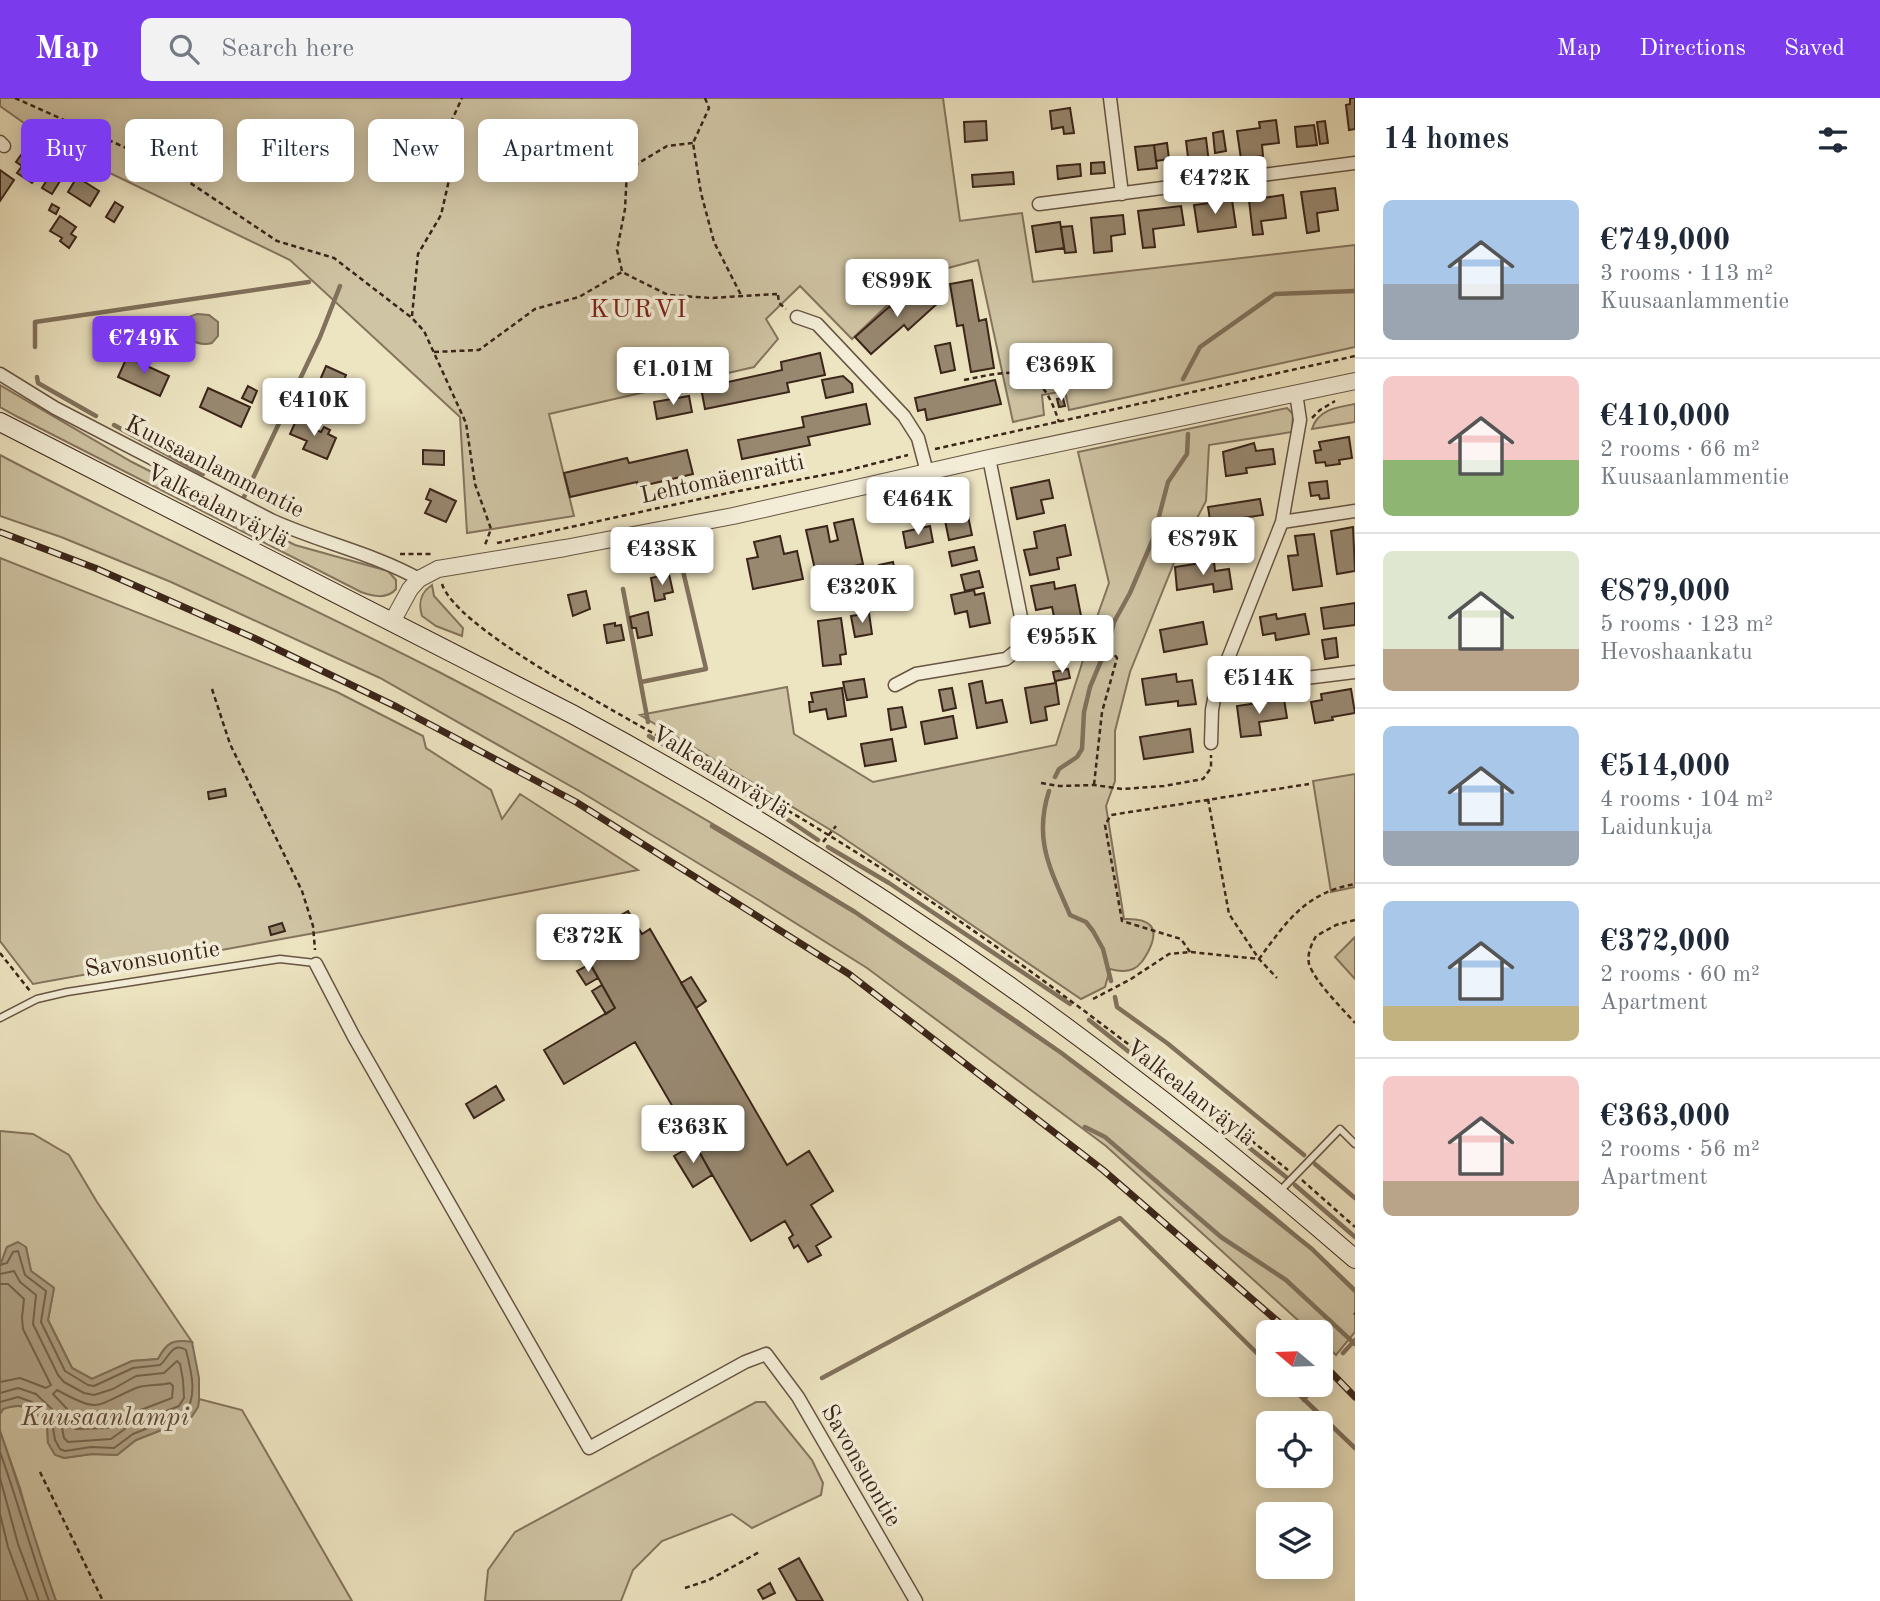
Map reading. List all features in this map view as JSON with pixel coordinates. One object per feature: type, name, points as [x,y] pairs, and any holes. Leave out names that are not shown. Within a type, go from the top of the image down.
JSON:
[{"type":"main road","name":"Valkealanväylä","points":[[0,422],[624,742],[814,857],[1064,1025],[1278,1192],[1355,1259]]},
{"type":"street","points":[[1111,98],[1122,194]]},
{"type":"street","points":[[1039,204],[1355,163]]},
{"type":"street","points":[[797,317],[817,324],[904,416],[918,438],[927,472]]},
{"type":"street","name":"Kuusaanlammentie","points":[[0,374],[65,414],[271,520],[297,532],[396,566],[419,579]]},
{"type":"street","points":[[392,622],[410,589],[419,579],[438,569],[733,516],[989,458],[1355,381]]},
{"type":"street","points":[[1211,743],[1216,689],[1282,522],[1300,420],[1296,393]]},
{"type":"street","points":[[895,685],[916,674],[1006,659],[1021,647],[1023,627],[989,458]]},
{"type":"street","points":[[1282,522],[1355,510]]},
{"type":"street","points":[[1216,689],[1355,672]]},
{"type":"street","name":"Savonsuontie","points":[[316,964],[354,1037],[589,1448],[746,1362],[766,1354],[798,1397],[916,1601]]},
{"type":"lane","name":"Savonsuontie","points":[[0,1018],[37,999],[91,988],[281,959],[316,964]]},
{"type":"lane","points":[[1278,1192],[1340,1129],[1355,1144]]},
{"type":"path","points":[[15,98],[162,164],[276,241],[334,258],[412,318],[424,331],[434,352],[479,350],[536,309],[579,297],[622,272]]},
{"type":"path","points":[[412,318],[418,254],[441,215],[449,180],[441,144],[462,98]]},
{"type":"path","points":[[705,98],[709,108],[693,143],[701,193],[715,243],[741,295]]},
{"type":"path","points":[[622,272],[617,250],[625,209],[627,170],[667,146],[693,143]]},
{"type":"path","points":[[622,272],[667,295],[710,298],[777,294],[779,303],[797,317]]},
{"type":"path","name":"Lehtomäenraitti","points":[[434,352],[466,423],[475,484],[491,529],[485,545],[845,471],[912,453]]},
{"type":"path","points":[[929,450],[1355,356]]},
{"type":"path","points":[[964,380],[1014,372],[1029,376],[1041,384],[1059,422]]},
{"type":"path","points":[[1300,420],[1311,418],[1326,405],[1345,399]]},
{"type":"path","points":[[1003,433],[1005,442]]},
{"type":"path","points":[[392,554],[433,554]]},
{"type":"path","points":[[440,577],[445,592],[471,619],[504,644]]},
{"type":"path","points":[[1021,647],[1037,651],[1078,643],[1100,644],[1112,651],[1117,658],[1102,712],[1094,785]]},
{"type":"path","points":[[212,689],[230,744],[302,891],[313,926],[316,964]]},
{"type":"path","points":[[1041,783],[1122,789],[1164,786],[1203,779],[1211,768],[1211,743]]},
{"type":"path","points":[[1190,952],[1181,939],[1122,921],[1105,825],[1111,815],[1309,784]]},
{"type":"path","points":[[1208,799],[1229,915],[1259,959],[1277,978]]},
{"type":"path","points":[[814,857],[836,826]]},
{"type":"path","points":[[1259,959],[1290,917],[1314,899],[1339,887],[1355,884]]},
{"type":"path","points":[[1355,920],[1324,930],[1316,936],[1308,955],[1315,975],[1355,1023]]},
{"type":"path","points":[[1093,999],[1131,979],[1169,954],[1190,952],[1259,959]]},
{"type":"path","points":[[0,953],[37,999]]},
{"type":"path","points":[[1298,1178],[1355,1227]]},
{"type":"path","points":[[40,1472],[103,1601]]},
{"type":"path","points":[[685,1588],[709,1580],[761,1551]]},
{"type":"shaded area","points":[[0,98],[943,98],[960,221],[1022,213],[1033,282],[1355,245],[1355,347],[1069,410],[1065,391],[1042,395],[1044,415],[1013,422],[978,260],[918,276],[852,339],[800,286],[766,319],[778,339],[754,367],[549,414],[574,516],[467,533],[460,417],[290,260],[128,182],[223,182],[223,119],[125,119],[125,180],[111,174],[111,119],[21,121],[0,106]]},
{"type":"shaded area","points":[[0,385],[132,462],[295,545],[388,571],[396,580],[396,589],[384,596],[361,592],[18,417],[0,407]]},
{"type":"shaded area","points":[[1355,404],[1355,422],[1312,429],[1324,413]]},
{"type":"shaded area","points":[[1287,408],[1293,414],[1292,432],[1209,445],[1206,501],[1176,558],[1130,672],[1115,731],[1115,781],[1106,806],[1124,919],[1141,920],[1151,926],[1152,943],[1138,966],[1127,971],[1110,969],[1105,987],[1081,999],[839,835],[640,715],[787,687],[794,734],[873,782],[1056,745],[1085,654],[1041,660],[1039,642],[1092,631],[1109,583],[1078,452]]},
{"type":"shaded area","points":[[0,455],[439,672],[700,816],[869,920],[952,975],[1176,1137],[1268,1211],[1355,1289],[1355,1332],[1336,1355],[1334,1320],[1298,1320],[1106,1146],[867,968],[581,792],[380,678],[171,582],[61,537],[0,516]]},
{"type":"shaded area","points":[[0,558],[337,692],[423,736],[426,748],[491,790],[502,819],[520,794],[638,870],[326,931],[33,984],[0,941]]},
{"type":"shaded area","points":[[432,585],[434,596],[463,628],[462,636],[436,626],[422,616],[421,599]]},
{"type":"shaded area","points":[[1355,774],[1355,887],[1331,892],[1313,781]]},
{"type":"shaded area","points":[[1355,937],[1355,979],[1335,957]]},
{"type":"shaded area","points":[[0,1131],[33,1134],[69,1155],[97,1202],[192,1342],[171,1343],[158,1359],[132,1361],[92,1379],[72,1368],[48,1320],[54,1288],[31,1271],[26,1247],[7,1247],[0,1266]]},
{"type":"shaded area","points":[[199,1399],[242,1410],[352,1601],[56,1601],[0,1431],[0,1414],[3,1409],[17,1406],[32,1411],[47,1425],[48,1443],[64,1458],[92,1454],[117,1455],[136,1440],[190,1419],[198,1407]]},
{"type":"shaded area","points":[[756,1402],[765,1402],[812,1460],[823,1483],[821,1495],[752,1528],[732,1514],[662,1541],[633,1570],[621,1601],[485,1601],[488,1570],[515,1532]]},
{"type":"water","points":[[197,314],[209,315],[218,322],[218,336],[212,343],[196,342],[184,333],[186,318]]},
{"type":"water","name":"Kuusaanlampi","points":[[18,1242],[26,1247],[31,1271],[54,1288],[48,1320],[72,1368],[92,1379],[132,1361],[158,1359],[171,1343],[192,1342],[199,1378],[199,1399],[198,1407],[190,1419],[136,1440],[117,1455],[92,1454],[64,1458],[55,1455],[48,1443],[47,1425],[28,1408],[11,1407],[3,1409],[0,1414],[0,1266],[7,1247]]},
{"type":"water","name":"Kuusaanlampi","points":[[0,1431],[42,1559],[56,1601],[0,1601]]},
{"type":"building","points":[[1350,98],[1355,98],[1355,129],[1349,130],[1346,105],[1350,104]]},
{"type":"building","points":[[1070,108],[1074,133],[1064,134],[1063,127],[1052,129],[1050,111]]},
{"type":"building","points":[[1276,120],[1279,143],[1262,145],[1263,156],[1241,159],[1237,131],[1260,128],[1259,122]]},
{"type":"building","points":[[986,121],[987,140],[965,142],[964,122]]},
{"type":"building","points":[[1325,121],[1328,143],[1320,144],[1317,122]]},
{"type":"building","points":[[1314,125],[1317,145],[1297,147],[1295,127]]},
{"type":"building","points":[[1223,131],[1226,151],[1215,153],[1213,133]]},
{"type":"building","points":[[1206,138],[1209,163],[1189,165],[1186,141]]},
{"type":"building","points":[[1167,143],[1169,159],[1156,161],[1154,145]]},
{"type":"building","points":[[1154,145],[1157,168],[1138,170],[1135,147]]},
{"type":"building","points":[[1104,162],[1105,173],[1091,174],[1091,163]]},
{"type":"building","points":[[1080,164],[1081,176],[1058,179],[1057,166]]},
{"type":"building","points":[[0,170],[14,180],[0,201]]},
{"type":"building","points":[[1013,172],[1014,184],[973,187],[972,175]]},
{"type":"building","points":[[46,182],[59,182],[52,194],[42,188]]},
{"type":"building","points":[[74,182],[85,182],[99,191],[90,206],[68,192]]},
{"type":"building","points":[[1335,188],[1338,210],[1317,213],[1319,231],[1307,233],[1301,192]]},
{"type":"building","points":[[1283,195],[1286,218],[1261,221],[1263,234],[1253,235],[1249,200]]},
{"type":"building","points":[[1232,200],[1236,227],[1198,232],[1194,205]]},
{"type":"building","points":[[115,202],[123,207],[114,222],[106,217]]},
{"type":"building","points":[[52,204],[59,208],[56,214],[49,210]]},
{"type":"building","points":[[1181,206],[1184,225],[1153,229],[1155,247],[1143,248],[1138,211]]},
{"type":"building","points":[[1123,215],[1125,234],[1111,236],[1112,251],[1094,253],[1091,218]]},
{"type":"building","points":[[60,216],[76,227],[71,234],[76,237],[69,248],[60,241],[62,238],[50,231]]},
{"type":"building","points":[[1060,222],[1064,248],[1036,252],[1032,226]]},
{"type":"building","points":[[1072,226],[1076,252],[1065,253],[1061,227]]},
{"type":"building","points":[[972,280],[979,321],[986,319],[994,368],[971,372],[963,325],[957,326],[950,284]]},
{"type":"building","points":[[923,285],[939,302],[908,330],[904,325],[871,354],[855,337],[890,306],[894,311]]},
{"type":"building","points":[[135,342],[144,346],[139,357],[130,353]]},
{"type":"building","points":[[950,343],[955,370],[941,373],[935,346]]},
{"type":"building","points":[[820,353],[825,375],[787,383],[789,392],[705,409],[701,388],[782,370],[781,362]]},
{"type":"building","points":[[127,357],[169,376],[160,396],[118,377]]},
{"type":"building","points":[[326,366],[346,375],[340,389],[320,380]]},
{"type":"building","points":[[843,376],[852,384],[853,392],[826,398],[822,380]]},
{"type":"building","points":[[995,380],[1001,404],[927,420],[925,409],[918,411],[915,398]]},
{"type":"building","points":[[248,386],[257,391],[252,403],[242,398]]},
{"type":"building","points":[[208,388],[250,407],[241,427],[200,407]]},
{"type":"building","points":[[689,396],[692,412],[657,419],[654,402]]},
{"type":"building","points":[[1063,398],[1065,406],[1059,407],[1057,399]]},
{"type":"building","points":[[866,404],[870,424],[808,437],[810,445],[742,459],[738,440],[804,427],[802,417]]},
{"type":"building","points":[[298,416],[316,424],[314,429],[321,432],[324,427],[330,430],[328,434],[336,438],[327,459],[303,449],[307,441],[290,434]]},
{"type":"building","points":[[1349,437],[1352,458],[1339,460],[1340,464],[1326,466],[1325,462],[1316,463],[1314,451],[1321,450],[1319,442]]},
{"type":"building","points":[[1254,443],[1256,451],[1273,449],[1275,464],[1246,468],[1247,473],[1226,476],[1223,452]]},
{"type":"building","points":[[423,450],[444,451],[444,465],[423,464]]},
{"type":"building","points":[[687,450],[693,474],[638,487],[637,482],[570,497],[564,473],[627,458],[629,463]]},
{"type":"building","points":[[1049,480],[1053,498],[1041,500],[1044,513],[1017,519],[1011,488]]},
{"type":"building","points":[[1327,481],[1329,498],[1311,496],[1309,483]]},
{"type":"building","points":[[430,489],[456,501],[446,522],[425,513],[431,501],[426,499]]},
{"type":"building","points":[[964,497],[972,535],[949,540],[941,501]]},
{"type":"building","points":[[1260,499],[1263,515],[1242,518],[1244,526],[1204,532],[1202,522],[1210,520],[1208,507]]},
{"type":"building","points":[[853,519],[863,564],[816,574],[806,530],[827,526],[830,542],[838,540],[834,523]]},
{"type":"building","points":[[1065,525],[1071,555],[1057,558],[1059,569],[1030,575],[1024,550],[1037,548],[1034,532]]},
{"type":"building","points":[[930,526],[933,542],[906,548],[903,532]]},
{"type":"building","points":[[1353,527],[1355,571],[1337,574],[1331,531]]},
{"type":"building","points":[[1314,534],[1322,586],[1293,590],[1288,556],[1298,555],[1295,536]]},
{"type":"building","points":[[780,536],[784,554],[797,551],[803,579],[753,589],[747,559],[758,557],[754,542]]},
{"type":"building","points":[[974,547],[977,560],[952,566],[949,552]]},
{"type":"building","points":[[1214,561],[1215,571],[1229,569],[1232,589],[1214,592],[1213,584],[1177,590],[1175,567]]},
{"type":"building","points":[[893,562],[898,586],[885,589],[879,565]]},
{"type":"building","points":[[979,571],[983,587],[965,591],[961,575]]},
{"type":"building","points":[[669,574],[673,592],[664,594],[665,599],[655,601],[651,578]]},
{"type":"building","points":[[1054,582],[1055,589],[1075,585],[1083,626],[1057,631],[1052,607],[1036,610],[1031,586]]},
{"type":"building","points":[[974,590],[975,595],[984,593],[990,623],[970,627],[967,611],[955,614],[951,595]]},
{"type":"building","points":[[586,591],[590,609],[573,616],[568,595]]},
{"type":"building","points":[[1355,603],[1355,625],[1324,629],[1321,608]]},
{"type":"building","points":[[648,612],[652,635],[638,638],[630,617]]},
{"type":"building","points":[[869,613],[872,634],[855,637],[851,616]]},
{"type":"building","points":[[1276,614],[1277,619],[1305,614],[1309,634],[1276,640],[1275,633],[1263,635],[1260,617]]},
{"type":"building","points":[[841,618],[846,654],[840,655],[841,664],[823,666],[818,621]]},
{"type":"building","points":[[1203,622],[1207,644],[1164,652],[1160,630]]},
{"type":"building","points":[[615,623],[615,626],[621,625],[624,640],[607,643],[604,625]]},
{"type":"building","points":[[1336,638],[1338,657],[1325,659],[1322,640]]},
{"type":"building","points":[[1068,669],[1070,678],[1055,681],[1053,672]]},
{"type":"building","points":[[1176,674],[1177,682],[1192,680],[1196,704],[1178,706],[1178,701],[1146,705],[1142,679]]},
{"type":"building","points":[[864,679],[867,697],[847,700],[843,682]]},
{"type":"building","points":[[982,681],[986,703],[1002,700],[1007,722],[977,728],[969,684]]},
{"type":"building","points":[[1056,683],[1059,704],[1045,707],[1047,720],[1031,723],[1025,688]]},
{"type":"building","points":[[842,688],[846,716],[828,719],[826,709],[810,712],[809,702],[813,702],[811,693]]},
{"type":"building","points":[[952,688],[956,708],[943,711],[939,690]]},
{"type":"building","points":[[1351,689],[1355,713],[1315,723],[1311,702],[1322,700],[1321,694]]},
{"type":"building","points":[[1284,699],[1287,718],[1259,722],[1261,735],[1241,737],[1237,706]]},
{"type":"building","points":[[902,707],[906,727],[891,730],[888,709]]},
{"type":"building","points":[[953,716],[957,738],[925,744],[921,722]]},
{"type":"building","points":[[1190,729],[1193,752],[1144,759],[1140,737]]},
{"type":"building","points":[[892,739],[896,761],[865,766],[861,744]]},
{"type":"building","points":[[225,789],[226,796],[209,799],[208,792]]},
{"type":"building","points":[[628,911],[642,934],[650,929],[787,1165],[809,1151],[833,1191],[811,1205],[831,1237],[816,1246],[821,1255],[808,1262],[798,1245],[794,1248],[789,1238],[793,1235],[785,1221],[751,1241],[635,1042],[564,1084],[544,1050],[615,1008],[577,940]]},
{"type":"building","points":[[282,923],[285,931],[271,935],[269,927]]},
{"type":"building","points":[[590,964],[598,978],[586,985],[577,971]]},
{"type":"building","points":[[691,977],[706,1001],[696,1008],[681,983]]},
{"type":"building","points":[[602,985],[615,1008],[606,1014],[592,991]]},
{"type":"building","points":[[496,1086],[504,1100],[474,1118],[466,1104]]},
{"type":"building","points":[[695,1144],[712,1175],[693,1187],[674,1156]]},
{"type":"building","points":[[799,1558],[823,1601],[797,1601],[779,1569]]},
{"type":"building","points":[[770,1583],[775,1593],[763,1599],[758,1590]]},
{"type":"waterway","points":[[35,347],[35,322],[309,282]]},
{"type":"waterway","points":[[244,497],[320,337],[340,286]]},
{"type":"waterway","points":[[1183,379],[1200,347],[1275,294],[1355,291]]},
{"type":"waterway","points":[[37,377],[38,383],[96,416]]},
{"type":"waterway","points":[[114,425],[203,474]]},
{"type":"waterway","points":[[1055,777],[1059,769],[1077,757],[1082,749],[1084,712],[1090,687],[1109,642],[1114,622],[1130,593],[1153,539],[1168,482],[1187,454],[1188,434]]},
{"type":"waterway","points":[[641,682],[706,669],[683,571]]},
{"type":"waterway","points":[[623,589],[648,722]]},
{"type":"waterway","points":[[649,736],[818,840]]},
{"type":"waterway","points":[[1049,791],[1043,825],[1046,855],[1070,915],[1086,922],[1103,949],[1111,981]]},
{"type":"waterway","points":[[712,826],[855,912],[1060,1052],[1312,1249],[1355,1291]]},
{"type":"waterway","points":[[828,847],[889,883],[1070,1004]]},
{"type":"waterway","points":[[1115,997],[1117,1007],[1167,1043],[1304,1155]]},
{"type":"waterway","points":[[1089,1020],[1286,1177]]},
{"type":"waterway","points":[[1085,1127],[1105,1137],[1221,1237],[1286,1280],[1355,1344]]},
{"type":"waterway","points":[[1315,1164],[1355,1198]]},
{"type":"waterway","points":[[1295,1185],[1355,1237]]},
{"type":"waterway","points":[[822,1378],[1120,1218],[1256,1352]]},
{"type":"waterway","points":[[1343,1353],[1355,1340]]},
{"type":"waterway","points":[[1302,1397],[1355,1448]]},
{"type":"railway","points":[[0,532],[95,568],[254,638],[397,707],[576,802],[849,974],[1103,1170],[1276,1320]]},
{"type":"railway","points":[[1334,1375],[1355,1397]]},
{"type":"district","name":"KURVI","points":[[639,308]]}]
